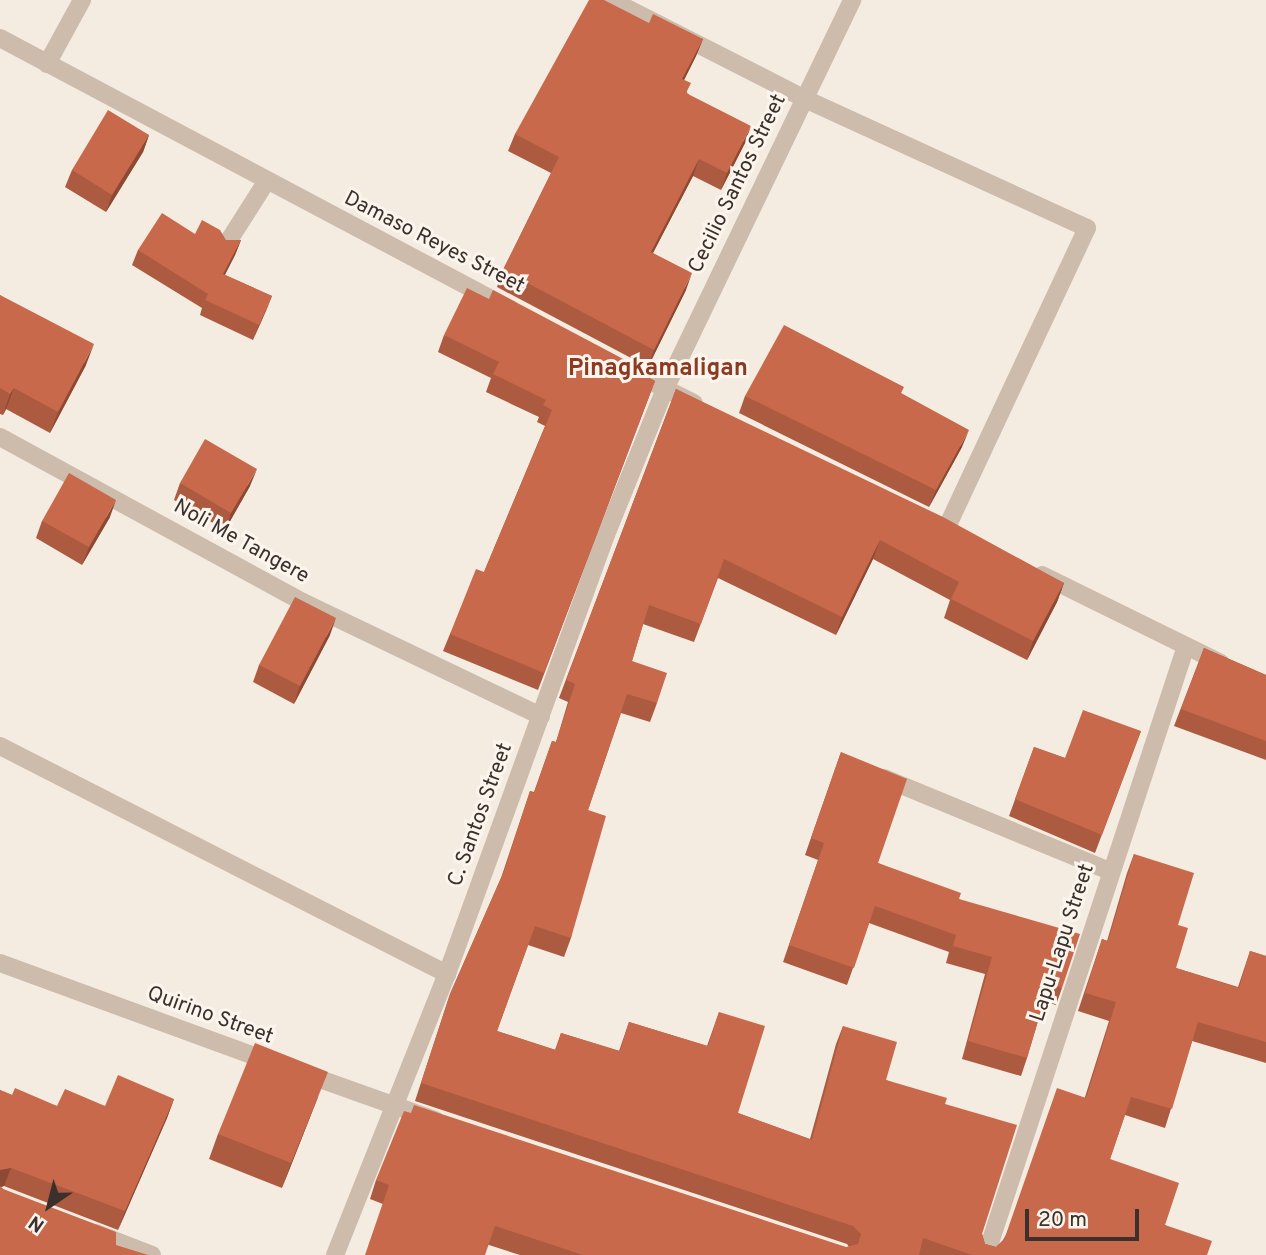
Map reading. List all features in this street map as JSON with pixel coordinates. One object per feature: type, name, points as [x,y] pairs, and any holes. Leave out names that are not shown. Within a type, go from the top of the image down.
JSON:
[{"type":"street","points":[[47,64],[82,0]]},
{"type":"street","points":[[611,0],[805,99],[1087,228],[947,527]]},
{"type":"street","name":"Cecilio Santos Street","points":[[665,389],[852,0]]},
{"type":"street","name":"Damaso Reyes Street","points":[[0,38],[266,182],[532,320]]},
{"type":"street","points":[[226,245],[266,182]]},
{"type":"street","points":[[617,364],[714,413]]},
{"type":"street","name":"C. Santos Street","points":[[335,1255],[447,974],[606,536],[665,389]]},
{"type":"street","name":"Noli Me Tangere","points":[[0,437],[303,602],[541,716]]},
{"type":"street","points":[[1031,569],[1243,674]]},
{"type":"street","name":"Lapu-Lapu Street","points":[[986,1255],[1186,646]]},
{"type":"street","points":[[0,746],[447,974]]},
{"type":"street","points":[[871,772],[1110,872]]},
{"type":"street","name":"Quirino Street","points":[[0,963],[393,1106],[458,1127]]},
{"type":"street","points":[[76,1226],[152,1255]]},
{"type":"building","points":[[589,0],[604,0],[649,23],[653,14],[703,39],[682,79],[691,83],[686,93],[751,126],[727,173],[699,159],[651,252],[692,273],[654,350],[503,270],[559,157],[515,134]]},
{"type":"building","points":[[108,110],[149,135],[112,195],[72,170]]},
{"type":"building","points":[[162,213],[195,234],[202,220],[220,230],[226,240],[241,240],[223,274],[272,296],[259,325],[205,300],[208,294],[138,250]]},
{"type":"building","points":[[467,288],[489,299],[493,290],[644,370],[642,374],[655,381],[544,673],[450,634],[476,569],[484,572],[552,410],[543,405],[546,400],[493,374],[499,362],[444,335]]},
{"type":"building","points":[[0,295],[94,344],[58,412],[14,388],[10,394],[0,388]]},
{"type":"building","points":[[784,325],[904,387],[901,393],[969,430],[936,490],[745,396]]},
{"type":"building","points":[[676,389],[943,517],[1064,583],[1033,641],[951,599],[959,582],[880,540],[842,617],[724,559],[701,624],[649,605],[632,661],[667,673],[657,703],[627,694],[588,810],[606,816],[571,938],[535,926],[497,1031],[556,1050],[561,1033],[620,1051],[629,1022],[708,1046],[719,1012],[765,1026],[738,1113],[812,1140],[843,1026],[897,1042],[886,1080],[947,1098],[945,1104],[1017,1125],[982,1234],[985,1244],[996,1247],[1004,1240],[1057,1088],[1086,1098],[1116,1002],[1085,993],[1102,939],[1108,941],[1134,854],[1194,873],[1178,925],[1188,928],[1176,968],[1239,988],[1250,951],[1266,956],[1266,1042],[1198,1022],[1172,1109],[1131,1097],[1110,1159],[1179,1183],[1165,1225],[1212,1241],[1207,1255],[972,1255],[923,1238],[919,1255],[583,1255],[495,1226],[485,1255],[365,1255],[389,1185],[376,1180],[404,1111],[411,1113],[414,1105],[846,1247],[858,1244],[861,1234],[853,1226],[421,1083],[450,994],[504,871],[530,791],[534,793],[552,741],[556,742],[575,684],[566,680]]},
{"type":"building","points":[[205,439],[257,469],[231,513],[180,483]]},
{"type":"building","points":[[69,473],[116,500],[89,547],[42,521]]},
{"type":"building","points":[[295,597],[336,618],[300,686],[259,665]]},
{"type":"building","points":[[1204,648],[1266,675],[1266,741],[1181,709]]},
{"type":"building","points":[[1083,710],[1141,731],[1102,835],[1015,799],[1034,747],[1065,758]]},
{"type":"building","points":[[841,752],[907,779],[878,863],[961,893],[959,899],[1080,934],[1062,988],[1049,983],[1027,1058],[968,1041],[992,957],[953,946],[956,935],[875,906],[854,968],[789,945],[824,843],[811,838]]},
{"type":"building","points":[[255,1043],[328,1072],[291,1163],[218,1134]]},
{"type":"building","points":[[118,1075],[174,1099],[125,1211],[11,1168],[0,1170],[0,1090],[12,1095],[15,1088],[57,1106],[65,1089],[105,1106]]},
{"type":"building","points":[[0,1186],[116,1232],[116,1245],[148,1255],[0,1255]]},
{"type":"district","name":"Pinagkamaligan","points":[[658,370]]}]
